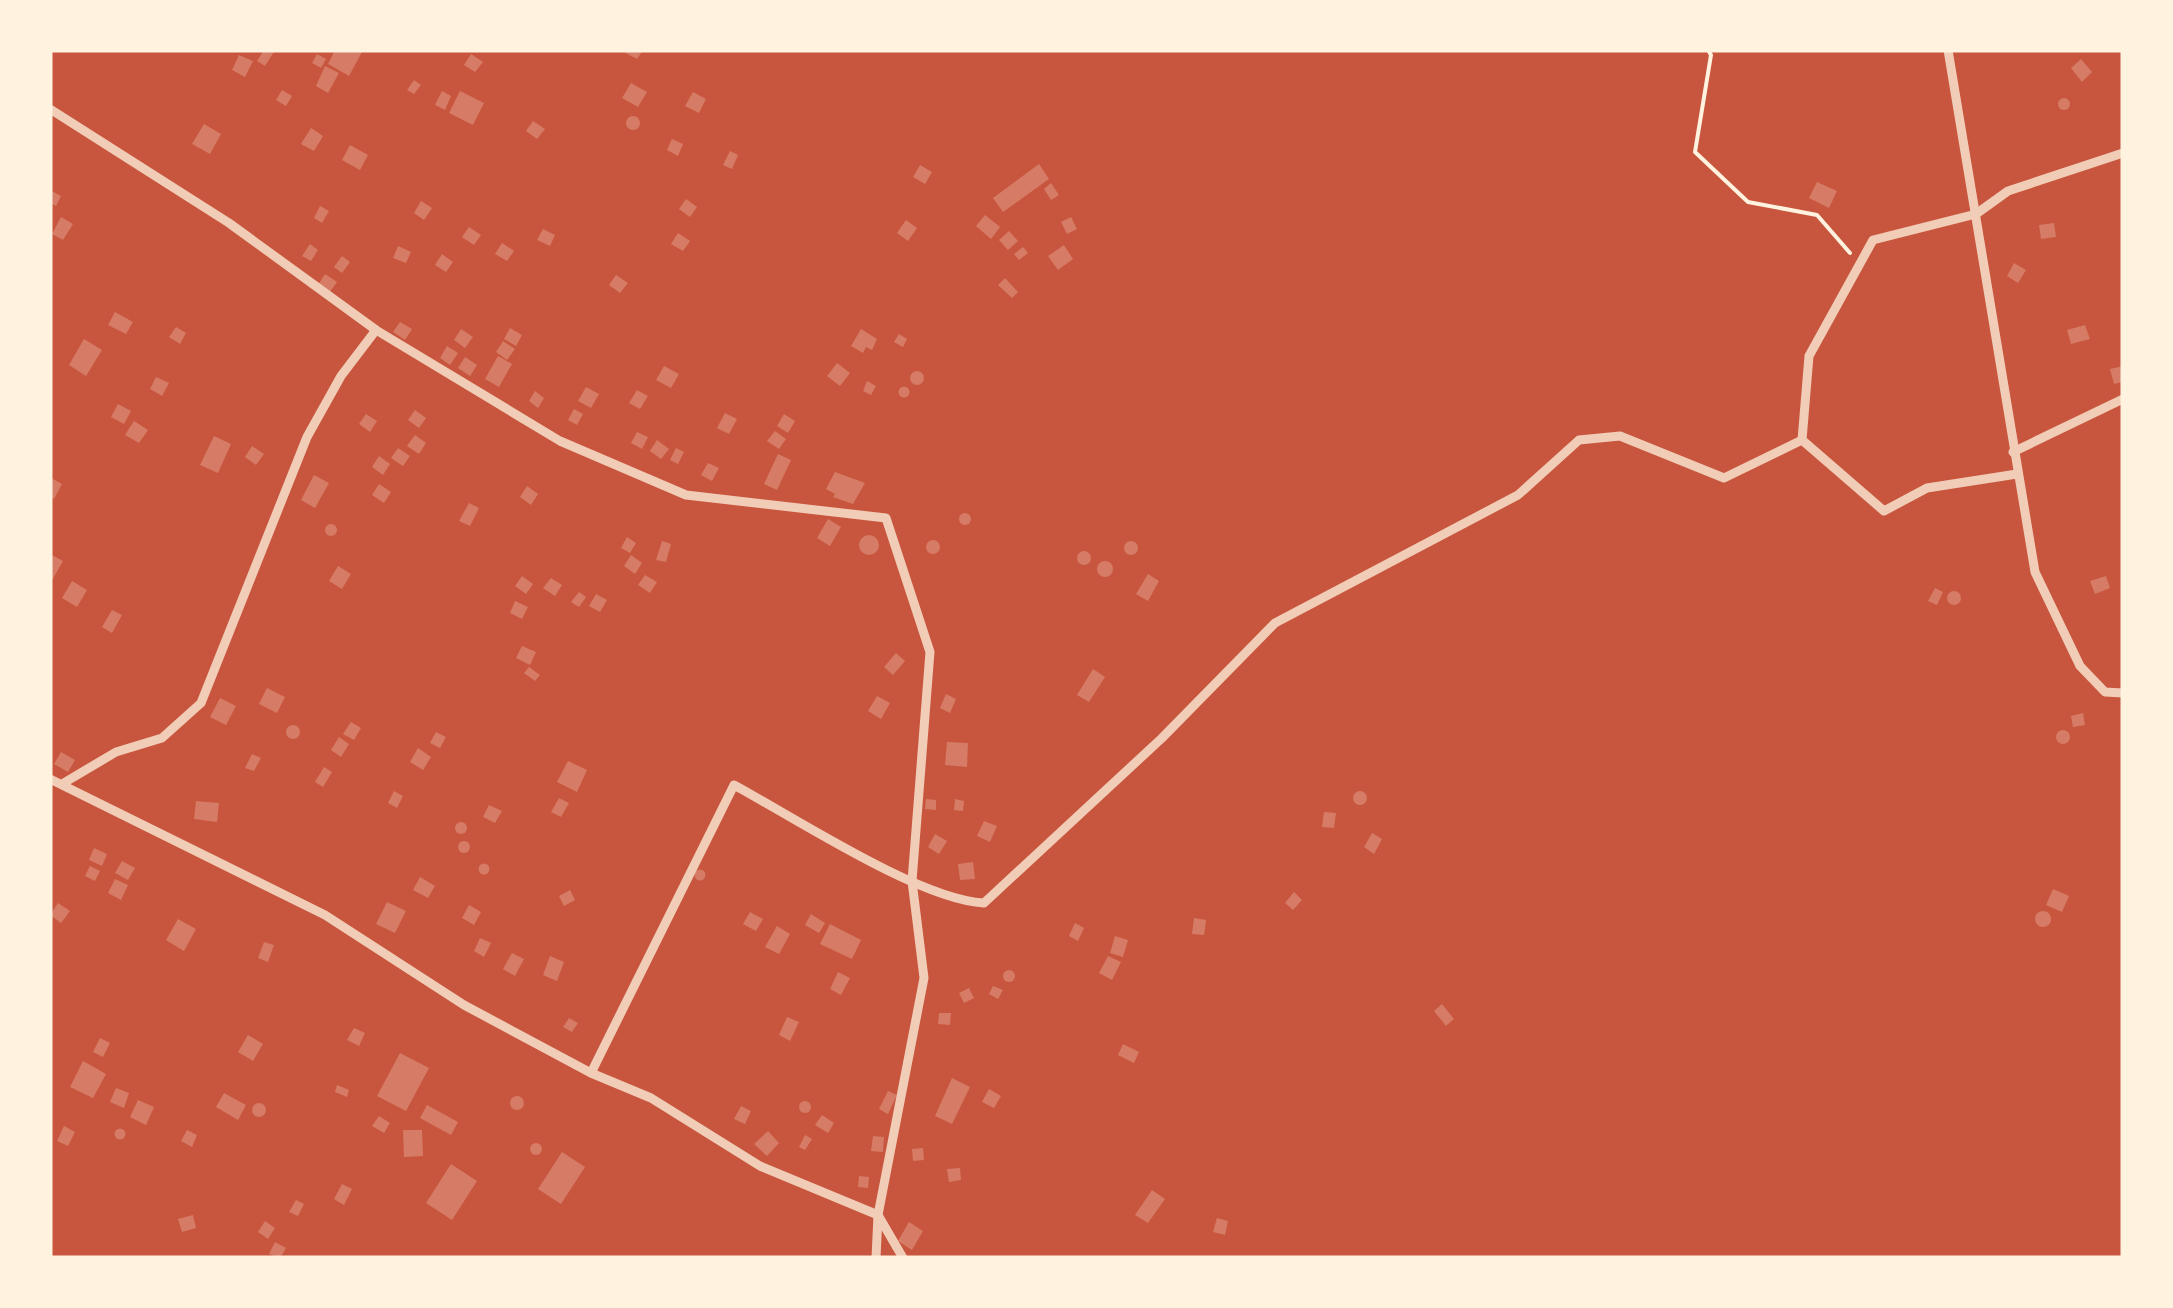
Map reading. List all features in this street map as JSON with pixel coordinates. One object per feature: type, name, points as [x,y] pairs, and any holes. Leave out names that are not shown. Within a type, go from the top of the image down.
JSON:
[{"type":"street","points":[[1948,50],[2034,572],[2080,666],[2105,692],[2123,693]]},
{"type":"street","points":[[50,109],[229,222],[376,330],[560,441],[686,495],[886,518],[930,652],[912,881],[924,978],[878,1215],[876,1258]]},
{"type":"street","points":[[1802,440],[1809,356],[1873,240],[1976,214],[2008,191],[2123,153]]},
{"type":"street","points":[[62,784],[116,752],[162,738],[200,703],[307,438],[341,376],[376,330]]},
{"type":"street","points":[[2013,452],[2123,399]]},
{"type":"street","points":[[591,1074],[734,786],[912,881],[960,902],[984,903],[1162,738],[1274,623],[1518,495],[1580,440],[1620,436],[1724,478],[1802,440]]},
{"type":"street","points":[[1802,440],[1884,512],[1928,488],[2017,474]]},
{"type":"street","points":[[50,778],[325,914],[464,1006],[591,1074],[651,1098],[760,1166],[878,1215],[903,1258]]},
{"type":"path","points":[[1708,50],[1712,55],[1696,152],[1748,202],[1817,215],[1860,264]]},
{"type":"building","points":[[264,50],[275,50],[265,66],[257,61]]},
{"type":"building","points":[[335,50],[362,52],[349,76],[328,64]]},
{"type":"building","points":[[620,50],[643,50],[637,59]]},
{"type":"building","points":[[317,54],[326,59],[321,68],[312,63]]},
{"type":"building","points":[[471,54],[483,62],[475,72],[464,65]]},
{"type":"building","points":[[239,55],[253,61],[245,77],[232,70]]},
{"type":"building","points":[[2081,59],[2092,72],[2082,82],[2071,68]]},
{"type":"building","points":[[325,66],[339,73],[328,93],[316,86]]},
{"type":"building","points":[[414,80],[421,85],[414,94],[407,90]]},
{"type":"building","points":[[631,83],[647,92],[638,107],[622,98]]},
{"type":"building","points":[[282,90],[292,96],[286,106],[276,100]]},
{"type":"building","points":[[442,91],[451,96],[445,110],[435,105]]},
{"type":"building","points":[[460,91],[484,103],[473,125],[449,113]]},
{"type":"building","points":[[693,92],[706,99],[699,113],[685,106]]},
{"type":"building","points":[[2064,98],[2070,104],[2064,110],[2058,104]]},
{"type":"building","points":[[633,116],[640,123],[633,130],[626,123]]},
{"type":"building","points":[[533,121],[545,129],[537,139],[526,131]]},
{"type":"building","points":[[204,124],[221,134],[210,154],[192,144]]},
{"type":"building","points":[[311,128],[323,136],[314,151],[301,144]]},
{"type":"building","points":[[672,139],[683,144],[678,156],[667,150]]},
{"type":"building","points":[[350,145],[368,155],[360,170],[342,160]]},
{"type":"building","points":[[730,151],[738,155],[732,169],[723,165]]},
{"type":"building","points":[[1039,164],[1049,179],[1003,212],[993,198]]},
{"type":"building","points":[[920,165],[932,172],[925,184],[913,177]]},
{"type":"building","points":[[1817,182],[1837,191],[1829,208],[1809,198]]},
{"type":"building","points":[[1051,183],[1059,195],[1051,200],[1044,189]]},
{"type":"building","points":[[52,191],[61,196],[56,206],[50,203]]},
{"type":"building","points":[[686,199],[697,207],[690,217],[679,209]]},
{"type":"building","points":[[421,201],[432,208],[424,220],[414,213]]},
{"type":"building","points":[[320,206],[329,211],[322,223],[314,218]]},
{"type":"building","points":[[985,215],[1000,227],[991,239],[976,226]]},
{"type":"building","points":[[61,217],[73,224],[63,240],[52,234]]},
{"type":"building","points":[[1071,217],[1077,229],[1067,234],[1061,222]]},
{"type":"building","points":[[906,220],[917,228],[908,241],[897,233]]},
{"type":"building","points":[[2054,223],[2056,237],[2041,239],[2039,225]]},
{"type":"building","points":[[469,227],[481,235],[474,245],[462,237]]},
{"type":"building","points":[[543,229],[555,235],[550,246],[537,240]]},
{"type":"building","points":[[1009,231],[1018,241],[1008,250],[999,240]]},
{"type":"building","points":[[678,233],[690,241],[683,251],[671,244]]},
{"type":"building","points":[[502,243],[514,251],[507,261],[495,254]]},
{"type":"building","points":[[310,244],[318,250],[311,261],[302,256]]},
{"type":"building","points":[[1064,245],[1073,259],[1058,270],[1048,256]]},
{"type":"building","points":[[398,246],[411,252],[406,263],[393,258]]},
{"type":"building","points":[[1023,247],[1028,253],[1019,260],[1014,254]]},
{"type":"building","points":[[442,254],[453,262],[446,272],[435,265]]},
{"type":"building","points":[[342,256],[350,262],[342,273],[334,267]]},
{"type":"building","points":[[2014,263],[2026,270],[2018,283],[2007,276]]},
{"type":"building","points":[[325,274],[337,282],[329,293],[318,285]]},
{"type":"building","points":[[616,275],[628,283],[620,293],[609,285]]},
{"type":"building","points":[[1005,278],[1018,292],[1012,298],[998,285]]},
{"type":"building","points":[[115,312],[133,322],[126,334],[108,325]]},
{"type":"building","points":[[400,322],[412,329],[405,340],[393,332]]},
{"type":"building","points":[[2085,325],[2090,339],[2071,344],[2067,330]]},
{"type":"building","points":[[176,327],[186,333],[180,344],[169,337]]},
{"type":"building","points":[[510,328],[522,335],[516,346],[504,339]]},
{"type":"building","points":[[461,329],[473,337],[465,348],[454,340]]},
{"type":"building","points":[[861,329],[877,339],[872,350],[866,347],[863,353],[851,346]]},
{"type":"building","points":[[899,334],[907,339],[903,347],[894,342]]},
{"type":"building","points":[[84,339],[102,350],[86,376],[69,365]]},
{"type":"building","points":[[503,341],[515,349],[507,360],[496,352]]},
{"type":"building","points":[[447,346],[458,353],[450,365],[440,358]]},
{"type":"building","points":[[498,356],[512,364],[499,387],[485,379]]},
{"type":"building","points":[[465,357],[477,365],[470,376],[458,368]]},
{"type":"building","points":[[837,363],[850,373],[840,386],[827,376]]},
{"type":"building","points":[[664,366],[679,374],[671,388],[656,380]]},
{"type":"building","points":[[2123,366],[2123,382],[2114,384],[2110,369]]},
{"type":"building","points":[[917,371],[924,378],[917,385],[910,378]]},
{"type":"building","points":[[156,377],[169,383],[162,396],[150,389]]},
{"type":"building","points":[[867,381],[876,386],[871,395],[863,391]]},
{"type":"building","points":[[904,386],[910,392],[904,398],[898,392]]},
{"type":"building","points":[[586,387],[599,394],[591,408],[578,401]]},
{"type":"building","points":[[637,390],[648,396],[640,409],[629,403]]},
{"type":"building","points":[[535,391],[544,398],[538,408],[529,401]]},
{"type":"building","points":[[118,404],[131,411],[124,424],[111,417]]},
{"type":"building","points":[[574,409],[583,414],[577,425],[568,420]]},
{"type":"building","points":[[415,410],[426,418],[419,428],[408,420]]},
{"type":"building","points":[[725,413],[737,419],[729,434],[717,428]]},
{"type":"building","points":[[366,414],[377,421],[370,432],[359,424]]},
{"type":"building","points":[[784,414],[795,421],[788,433],[777,426]]},
{"type":"building","points":[[134,421],[148,430],[139,443],[125,435]]},
{"type":"building","points":[[775,431],[786,439],[779,449],[767,441]]},
{"type":"building","points":[[637,432],[648,437],[642,449],[631,443]]},
{"type":"building","points":[[415,435],[426,443],[419,454],[407,446]]},
{"type":"building","points":[[214,436],[231,444],[218,473],[200,465]]},
{"type":"building","points":[[657,440],[669,449],[661,459],[650,451]]},
{"type":"building","points":[[252,446],[264,454],[256,465],[245,457]]},
{"type":"building","points":[[398,448],[410,456],[403,466],[391,458]]},
{"type":"building","points":[[676,448],[684,452],[678,464],[670,460]]},
{"type":"building","points":[[778,454],[791,460],[777,490],[764,484]]},
{"type":"building","points":[[379,456],[390,464],[383,475],[372,467]]},
{"type":"building","points":[[708,463],[719,468],[712,481],[701,475]]},
{"type":"building","points":[[835,472],[865,483],[853,504],[833,497],[835,494],[826,489]]},
{"type":"building","points":[[314,475],[329,483],[315,508],[301,500]]},
{"type":"building","points":[[51,478],[62,484],[54,499],[50,497]]},
{"type":"building","points":[[379,484],[391,492],[384,503],[372,495]]},
{"type":"building","points":[[527,486],[538,494],[531,505],[520,497]]},
{"type":"building","points":[[469,503],[479,508],[470,526],[459,521]]},
{"type":"building","points":[[965,513],[971,519],[965,525],[959,519]]},
{"type":"building","points":[[828,519],[841,527],[830,546],[817,538]]},
{"type":"building","points":[[331,524],[337,530],[331,536],[325,530]]},
{"type":"building","points":[[869,535],[879,545],[869,555],[859,545]]},
{"type":"building","points":[[627,537],[636,543],[630,553],[621,548]]},
{"type":"building","points":[[933,540],[940,547],[933,554],[926,547]]},
{"type":"building","points":[[662,541],[671,544],[666,562],[656,560]]},
{"type":"building","points":[[1131,541],[1138,548],[1131,555],[1124,548]]},
{"type":"building","points":[[1084,551],[1091,558],[1084,565],[1077,558]]},
{"type":"building","points":[[50,554],[63,561],[50,584]]},
{"type":"building","points":[[631,555],[642,563],[635,574],[624,566]]},
{"type":"building","points":[[1105,561],[1113,569],[1105,577],[1097,569]]},
{"type":"building","points":[[338,566],[351,574],[342,589],[329,581]]},
{"type":"building","points":[[1148,574],[1159,581],[1148,601],[1136,594]]},
{"type":"building","points":[[645,575],[657,582],[650,593],[638,585]]},
{"type":"building","points":[[522,576],[533,584],[526,594],[515,586]]},
{"type":"building","points":[[2106,576],[2110,588],[2095,594],[2090,581]]},
{"type":"building","points":[[551,578],[562,585],[555,596],[543,588]]},
{"type":"building","points":[[72,581],[87,590],[77,607],[62,598]]},
{"type":"building","points":[[1935,588],[1943,592],[1937,605],[1928,601]]},
{"type":"building","points":[[1954,591],[1961,598],[1954,605],[1947,598]]},
{"type":"building","points":[[579,592],[586,597],[579,607],[571,602]]},
{"type":"building","points":[[596,594],[607,600],[600,612],[589,606]]},
{"type":"building","points":[[515,601],[528,607],[522,619],[510,613]]},
{"type":"building","points":[[112,610],[122,615],[112,633],[102,627]]},
{"type":"building","points":[[522,646],[536,652],[530,665],[516,658]]},
{"type":"building","points":[[896,653],[905,661],[893,675],[884,667]]},
{"type":"building","points":[[529,667],[540,675],[535,681],[524,673]]},
{"type":"building","points":[[1093,669],[1105,677],[1089,702],[1077,695]]},
{"type":"building","points":[[267,688],[285,697],[277,713],[259,704]]},
{"type":"building","points":[[946,694],[956,699],[950,713],[940,708]]},
{"type":"building","points":[[877,696],[890,703],[881,719],[868,711]]},
{"type":"building","points":[[220,698],[236,706],[226,725],[210,717]]},
{"type":"building","points":[[2083,713],[2085,725],[2073,727],[2071,716]]},
{"type":"building","points":[[351,722],[361,728],[354,740],[343,734]]},
{"type":"building","points":[[293,725],[300,732],[293,739],[286,732]]},
{"type":"building","points":[[2063,730],[2070,737],[2063,744],[2056,737]]},
{"type":"building","points":[[436,732],[446,737],[440,748],[430,743]]},
{"type":"building","points":[[339,737],[349,744],[341,757],[331,750]]},
{"type":"building","points":[[947,742],[968,743],[967,767],[945,765]]},
{"type":"building","points":[[418,748],[431,757],[423,770],[410,762]]},
{"type":"building","points":[[61,752],[75,760],[68,772],[54,764]]},
{"type":"building","points":[[252,754],[261,758],[254,771],[245,768]]},
{"type":"building","points":[[568,761],[587,770],[577,792],[557,782]]},
{"type":"building","points":[[324,767],[332,772],[323,787],[315,782]]},
{"type":"building","points":[[394,791],[403,796],[397,808],[388,803]]},
{"type":"building","points":[[1360,791],[1367,798],[1360,805],[1353,798]]},
{"type":"building","points":[[559,798],[569,803],[561,817],[551,812]]},
{"type":"building","points":[[926,799],[936,800],[936,810],[925,809]]},
{"type":"building","points":[[955,799],[964,801],[963,811],[954,810]]},
{"type":"building","points":[[196,801],[219,803],[217,822],[194,819]]},
{"type":"building","points":[[489,805],[502,811],[495,823],[483,817]]},
{"type":"building","points":[[1324,812],[1336,813],[1334,828],[1322,827]]},
{"type":"building","points":[[984,821],[997,826],[990,842],[977,836]]},
{"type":"building","points":[[461,822],[467,828],[461,834],[455,828]]},
{"type":"building","points":[[1372,833],[1382,839],[1374,854],[1364,847]]},
{"type":"building","points":[[935,834],[947,841],[939,854],[928,847]]},
{"type":"building","points":[[464,841],[470,847],[464,853],[458,847]]},
{"type":"building","points":[[94,848],[107,854],[102,866],[89,860]]},
{"type":"building","points":[[122,861],[135,868],[128,880],[115,873]]},
{"type":"building","points":[[973,862],[975,879],[960,880],[958,864]]},
{"type":"building","points":[[484,863],[490,869],[484,875],[478,869]]},
{"type":"building","points":[[90,866],[100,871],[95,881],[85,876]]},
{"type":"building","points":[[700,869],[706,875],[700,881],[694,875]]},
{"type":"building","points":[[420,877],[435,886],[428,898],[413,890]]},
{"type":"building","points":[[115,879],[128,885],[121,900],[108,893]]},
{"type":"building","points":[[2053,889],[2069,896],[2062,912],[2046,905]]},
{"type":"building","points":[[570,890],[575,900],[564,906],[559,896]]},
{"type":"building","points":[[1294,892],[1302,900],[1293,910],[1285,903]]},
{"type":"building","points":[[387,902],[406,911],[395,933],[376,924]]},
{"type":"building","points":[[58,903],[70,911],[61,923],[50,915]]},
{"type":"building","points":[[469,905],[481,912],[474,925],[462,918]]},
{"type":"building","points":[[2043,911],[2051,919],[2043,927],[2035,919]]},
{"type":"building","points":[[750,912],[763,919],[756,931],[743,924]]},
{"type":"building","points":[[811,914],[825,923],[819,933],[805,925]]},
{"type":"building","points":[[1194,918],[1206,920],[1204,935],[1192,934]]},
{"type":"building","points":[[178,919],[196,929],[184,951],[166,940]]},
{"type":"building","points":[[1075,923],[1084,928],[1078,941],[1069,936]]},
{"type":"building","points":[[830,924],[861,940],[852,959],[820,944]]},
{"type":"building","points":[[777,926],[790,934],[779,954],[765,947]]},
{"type":"building","points":[[1115,936],[1128,940],[1123,957],[1110,953]]},
{"type":"building","points":[[480,938],[491,943],[484,957],[474,951]]},
{"type":"building","points":[[264,942],[274,945],[268,962],[258,958]]},
{"type":"building","points":[[512,953],[524,959],[515,976],[503,969]]},
{"type":"building","points":[[550,956],[564,962],[557,981],[543,975]]},
{"type":"building","points":[[1108,956],[1121,962],[1112,980],[1099,973]]},
{"type":"building","points":[[1009,970],[1015,976],[1009,982],[1003,976]]},
{"type":"building","points":[[838,972],[850,978],[841,995],[830,989]]},
{"type":"building","points":[[993,986],[1003,990],[998,999],[989,994]]},
{"type":"building","points":[[969,988],[974,998],[964,1003],[959,993]]},
{"type":"building","points":[[1442,1004],[1454,1019],[1446,1026],[1434,1011]]},
{"type":"building","points":[[939,1013],[951,1013],[950,1025],[938,1024]]},
{"type":"building","points":[[787,1017],[799,1022],[790,1041],[779,1035]]},
{"type":"building","points":[[569,1018],[578,1023],[572,1032],[563,1027]]},
{"type":"building","points":[[354,1028],[365,1033],[359,1046],[347,1040]]},
{"type":"building","points":[[248,1035],[263,1044],[253,1061],[238,1052]]},
{"type":"building","points":[[100,1038],[110,1043],[103,1057],[93,1052]]},
{"type":"building","points":[[1123,1044],[1139,1052],[1134,1063],[1118,1055]]},
{"type":"building","points":[[400,1053],[429,1068],[406,1111],[377,1096]]},
{"type":"building","points":[[83,1061],[106,1074],[93,1098],[70,1087]]},
{"type":"building","points":[[952,1078],[970,1087],[952,1124],[935,1116]]},
{"type":"building","points":[[337,1085],[349,1090],[347,1097],[335,1092]]},
{"type":"building","points":[[116,1088],[129,1093],[124,1108],[110,1102]]},
{"type":"building","points":[[989,1089],[1001,1096],[994,1108],[982,1102]]},
{"type":"building","points":[[888,1091],[897,1095],[888,1114],[879,1109]]},
{"type":"building","points":[[224,1093],[246,1105],[238,1120],[216,1107]]},
{"type":"building","points":[[517,1096],[524,1103],[517,1110],[510,1103]]},
{"type":"building","points":[[138,1100],[154,1107],[146,1125],[130,1117]]},
{"type":"building","points":[[805,1101],[811,1107],[805,1113],[799,1107]]},
{"type":"building","points":[[259,1103],[266,1110],[259,1117],[252,1110]]},
{"type":"building","points":[[427,1105],[458,1122],[451,1135],[420,1118]]},
{"type":"building","points":[[741,1106],[751,1111],[745,1124],[734,1119]]},
{"type":"building","points":[[822,1115],[834,1123],[828,1133],[815,1125]]},
{"type":"building","points":[[379,1116],[390,1123],[384,1133],[372,1126]]},
{"type":"building","points":[[64,1126],[75,1132],[68,1146],[57,1141]]},
{"type":"building","points":[[120,1128],[126,1134],[120,1140],[114,1134]]},
{"type":"building","points":[[187,1130],[197,1135],[192,1147],[181,1141]]},
{"type":"building","points":[[403,1130],[422,1130],[423,1156],[404,1157]]},
{"type":"building","points":[[768,1131],[779,1143],[767,1156],[754,1144]]},
{"type":"building","points":[[805,1135],[812,1139],[805,1150],[799,1147]]},
{"type":"building","points":[[873,1136],[884,1137],[883,1152],[871,1151]]},
{"type":"building","points":[[536,1143],[542,1149],[536,1155],[530,1149]]},
{"type":"building","points":[[923,1148],[924,1160],[913,1161],[912,1149]]},
{"type":"building","points":[[562,1152],[585,1167],[561,1204],[538,1189]]},
{"type":"building","points":[[451,1164],[477,1181],[452,1220],[426,1203]]},
{"type":"building","points":[[960,1168],[961,1180],[949,1182],[947,1169]]},
{"type":"building","points":[[859,1176],[869,1177],[868,1188],[858,1187]]},
{"type":"building","points":[[342,1184],[352,1189],[344,1205],[334,1199]]},
{"type":"building","points":[[1152,1190],[1165,1199],[1148,1223],[1135,1215]]},
{"type":"building","points":[[296,1200],[304,1204],[298,1216],[289,1212]]},
{"type":"building","points":[[193,1215],[196,1228],[182,1232],[178,1219]]},
{"type":"building","points":[[1217,1218],[1228,1221],[1225,1235],[1213,1232]]},
{"type":"building","points":[[265,1221],[275,1228],[268,1239],[258,1232]]},
{"type":"building","points":[[909,1222],[923,1231],[912,1250],[898,1241]]},
{"type":"building","points":[[275,1242],[286,1248],[280,1258],[269,1254]]}]
